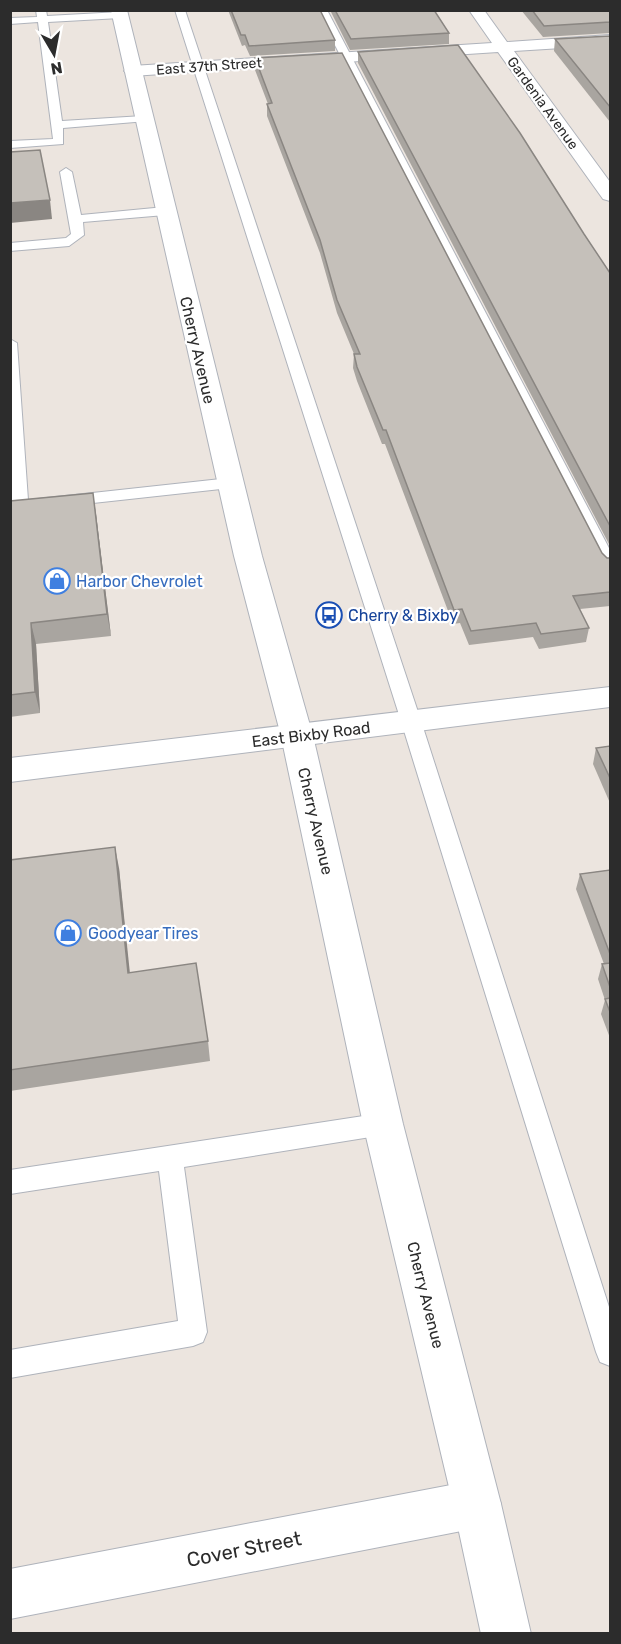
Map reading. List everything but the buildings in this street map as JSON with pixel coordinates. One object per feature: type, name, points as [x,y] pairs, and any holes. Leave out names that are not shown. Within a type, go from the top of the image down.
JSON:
[{"type":"main road","name":"Gardenia Avenue","points":[[476,10],[610,195]]},
{"type":"main road","name":"Cherry Avenue","points":[[119,13],[230,483],[297,736],[383,1124],[477,1504],[506,1634]]},
{"type":"main road","name":"East 37th Street","points":[[132,71],[610,40]]},
{"type":"main road","name":"East Bixby Road","points":[[10,770],[610,697]]},
{"type":"main road","name":"Cover Street","points":[[10,1594],[477,1504]]},
{"type":"lane","points":[[180,10],[411,721],[610,1352]]},
{"type":"lane","points":[[322,10],[610,566]]},
{"type":"lane","points":[[10,21],[41,15],[119,13]]},
{"type":"lane","points":[[10,145],[59,142],[41,15]]},
{"type":"lane","points":[[56,125],[143,119]]},
{"type":"lane","points":[[10,247],[69,242],[78,235],[66,172]]},
{"type":"lane","points":[[76,219],[165,211]]},
{"type":"lane","points":[[10,343],[15,507],[230,483]]},
{"type":"lane","points":[[10,1182],[383,1124]]},
{"type":"lane","points":[[10,1364],[193,1332],[170,1157]]},
{"type":"place","name":"Harbor Chevrolet","points":[[57,581]]},
{"type":"place","name":"Cherry & Bixby","points":[[329,615]]},
{"type":"place","name":"Goodyear Tires","points":[[68,933]]}]
